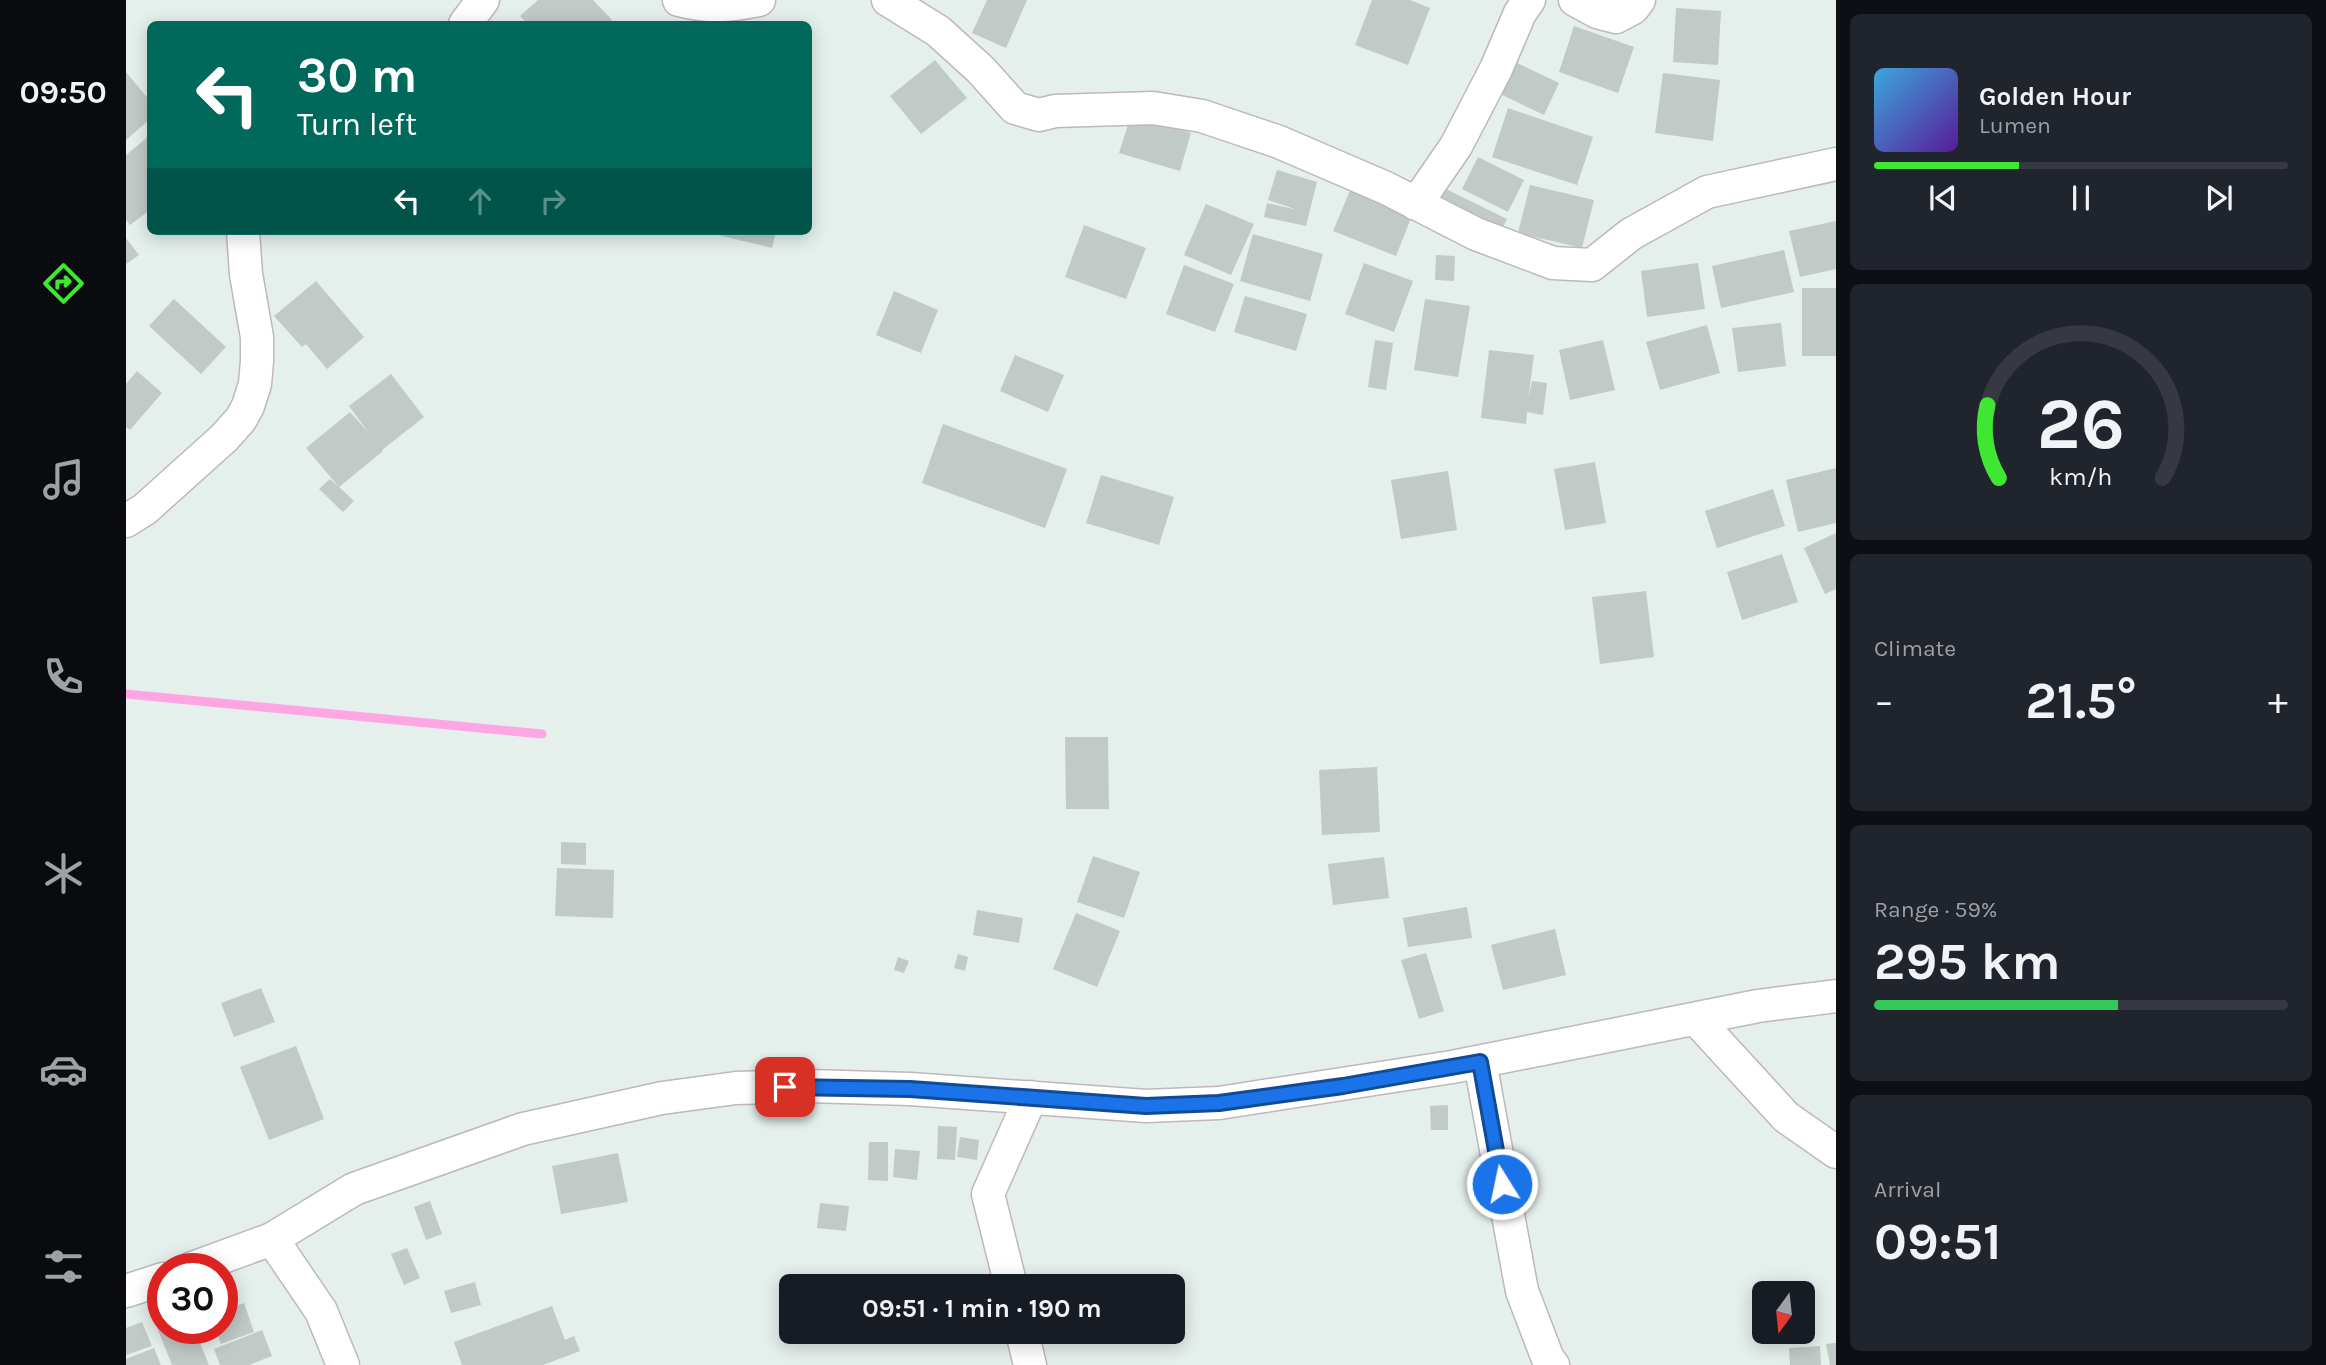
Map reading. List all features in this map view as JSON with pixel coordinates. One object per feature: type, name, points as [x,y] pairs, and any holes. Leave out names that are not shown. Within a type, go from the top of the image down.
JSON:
[{"type":"street","points":[[467,21],[483,0]]},
{"type":"street","points":[[678,0],[723,7],[759,0]]},
{"type":"street","points":[[888,0],[938,31],[981,70],[1015,108],[1039,115],[1055,111],[1153,108],[1202,116],[1279,142],[1476,234],[1553,262],[1592,265],[1631,234],[1707,192],[1836,164]]},
{"type":"street","points":[[1416,204],[1456,146],[1496,69],[1520,13],[1529,0]]},
{"type":"street","points":[[1575,0],[1597,12],[1616,17],[1633,8],[1639,0]]},
{"type":"street","points":[[126,521],[145,509],[224,439],[248,406],[255,384],[257,337],[246,274],[243,235]]},
{"type":"street","points":[[234,1253],[272,1239],[354,1189],[367,1184],[523,1129],[662,1098],[737,1088],[809,1086],[910,1089],[1146,1106],[1219,1103],[1343,1086],[1480,1062],[1758,1006],[1836,996]]},
{"type":"street","points":[[1696,1018],[1786,1117],[1836,1153]]},
{"type":"street","points":[[1480,1062],[1522,1291],[1548,1359],[1553,1365]]},
{"type":"street","points":[[1008,1274],[988,1194],[1031,1097]]},
{"type":"street","points":[[272,1239],[321,1311],[343,1365]]},
{"type":"street","points":[[126,1291],[147,1284]]},
{"type":"street","points":[[1025,1344],[1030,1365]]},
{"type":"building","points":[[538,0],[593,0],[612,20],[525,21],[520,16]]},
{"type":"building","points":[[987,0],[1027,0],[1006,48],[972,33]]},
{"type":"building","points":[[1372,0],[1410,0],[1430,8],[1408,65],[1355,45]]},
{"type":"building","points":[[1676,8],[1721,11],[1718,65],[1673,62]]},
{"type":"building","points":[[1574,26],[1634,47],[1618,93],[1559,72]]},
{"type":"building","points":[[935,60],[967,98],[921,134],[890,96]]},
{"type":"building","points":[[1511,60],[1559,83],[1544,115],[1496,92]]},
{"type":"building","points":[[126,72],[147,97],[147,122],[126,140]]},
{"type":"building","points":[[1663,73],[1720,80],[1713,141],[1655,133]]},
{"type":"building","points":[[1508,108],[1593,137],[1577,185],[1492,157]]},
{"type":"building","points":[[1131,115],[1191,133],[1180,171],[1119,153]]},
{"type":"building","points":[[147,138],[147,212],[130,225],[126,220],[126,155]]},
{"type":"building","points":[[1478,157],[1524,180],[1508,212],[1462,189]]},
{"type":"building","points":[[1277,170],[1317,182],[1306,226],[1264,217],[1267,203],[1298,210],[1268,200]]},
{"type":"building","points":[[1530,185],[1594,200],[1582,248],[1518,233]]},
{"type":"building","points":[[1351,188],[1413,213],[1396,256],[1333,231]]},
{"type":"building","points":[[1444,188],[1507,219],[1499,235],[1436,203]]},
{"type":"building","points":[[1206,204],[1254,224],[1231,275],[1184,255]]},
{"type":"building","points":[[1836,221],[1836,269],[1800,277],[1789,231]]},
{"type":"building","points":[[1084,225],[1146,248],[1126,299],[1065,277]]},
{"type":"building","points":[[1253,234],[1323,254],[1310,301],[1240,281]]},
{"type":"building","points":[[718,235],[775,235],[772,248]]},
{"type":"building","points":[[126,238],[139,255],[126,264]]},
{"type":"building","points":[[1784,250],[1794,292],[1721,308],[1712,266]]},
{"type":"building","points":[[1436,255],[1455,256],[1454,281],[1435,280]]},
{"type":"building","points":[[1364,263],[1413,281],[1394,332],[1345,314]]},
{"type":"building","points":[[1698,263],[1705,309],[1647,317],[1641,271]]},
{"type":"building","points":[[1184,265],[1234,284],[1215,332],[1166,314]]},
{"type":"building","points":[[316,281],[364,337],[327,369],[306,344],[302,347],[274,316]]},
{"type":"building","points":[[1802,288],[1836,288],[1836,356],[1802,356]]},
{"type":"building","points":[[894,291],[938,310],[921,353],[876,335]]},
{"type":"building","points":[[1245,296],[1307,314],[1296,351],[1234,332]]},
{"type":"building","points":[[174,299],[226,347],[201,374],[149,326]]},
{"type":"building","points":[[1425,299],[1470,306],[1458,377],[1414,370]]},
{"type":"building","points":[[1781,323],[1786,366],[1738,372],[1732,328]]},
{"type":"building","points":[[1707,325],[1720,373],[1660,390],[1646,342]]},
{"type":"building","points":[[1375,340],[1393,343],[1386,390],[1368,387]]},
{"type":"building","points":[[1603,340],[1615,390],[1570,400],[1559,350]]},
{"type":"building","points":[[1489,350],[1534,355],[1528,400],[1532,381],[1547,383],[1543,415],[1527,412],[1526,424],[1481,418]]},
{"type":"building","points":[[1015,355],[1064,375],[1048,412],[1000,391]]},
{"type":"building","points":[[137,371],[162,393],[130,430],[126,427],[126,384]]},
{"type":"building","points":[[391,374],[424,417],[339,487],[306,448],[350,412],[368,432],[349,406]]},
{"type":"building","points":[[943,424],[1067,469],[1045,528],[922,483]]},
{"type":"building","points":[[1595,462],[1606,523],[1565,530],[1554,469]]},
{"type":"building","points":[[1836,468],[1836,523],[1798,532],[1786,480]]},
{"type":"building","points":[[1448,471],[1457,530],[1401,539],[1391,480]]},
{"type":"building","points":[[1101,475],[1174,497],[1159,545],[1086,523]]},
{"type":"building","points":[[330,479],[354,501],[343,512],[319,489]]},
{"type":"building","points":[[1773,489],[1785,526],[1717,548],[1705,511]]},
{"type":"building","points":[[1836,533],[1836,589],[1825,594],[1804,548]]},
{"type":"building","points":[[1782,554],[1798,602],[1742,620],[1727,572]]},
{"type":"building","points":[[1646,591],[1654,657],[1600,664],[1592,597]]},
{"type":"building","points":[[1065,737],[1108,737],[1109,809],[1066,809]]},
{"type":"building","points":[[1377,767],[1380,832],[1322,835],[1319,770]]},
{"type":"building","points":[[561,842],[586,843],[586,865],[561,864]]},
{"type":"building","points":[[1093,856],[1140,872],[1124,918],[1077,902]]},
{"type":"building","points":[[1384,857],[1389,898],[1333,905],[1328,864]]},
{"type":"building","points":[[557,868],[614,870],[613,918],[555,916]]},
{"type":"building","points":[[1467,907],[1472,938],[1408,947],[1403,918]]},
{"type":"building","points":[[977,910],[1023,918],[1019,943],[973,935]]},
{"type":"building","points":[[1076,913],[1120,931],[1097,987],[1053,969]]},
{"type":"building","points":[[1555,929],[1566,975],[1503,990],[1491,945]]},
{"type":"building","points":[[1426,953],[1444,1011],[1419,1019],[1401,960]]},
{"type":"building","points":[[958,954],[968,957],[965,971],[954,968]]},
{"type":"building","points":[[898,957],[909,961],[904,973],[894,970]]},
{"type":"building","points":[[261,988],[275,1022],[234,1037],[221,1003]]},
{"type":"building","points":[[296,1046],[324,1119],[269,1140],[240,1067]]},
{"type":"building","points":[[1448,1105],[1448,1130],[1431,1130],[1430,1106]]},
{"type":"building","points":[[938,1126],[957,1127],[955,1160],[937,1159]]},
{"type":"building","points":[[960,1137],[979,1140],[977,1160],[957,1157]]},
{"type":"building","points":[[869,1142],[888,1142],[888,1181],[868,1180]]},
{"type":"building","points":[[895,1149],[920,1151],[917,1180],[893,1177]]},
{"type":"building","points":[[618,1153],[628,1202],[561,1214],[552,1166]]},
{"type":"building","points":[[430,1201],[442,1234],[426,1240],[414,1207]]},
{"type":"building","points":[[820,1203],[849,1206],[846,1231],[817,1228]]},
{"type":"building","points":[[407,1248],[420,1278],[404,1285],[391,1254]]},
{"type":"building","points":[[475,1282],[481,1305],[451,1313],[444,1291]]},
{"type":"building","points":[[244,1303],[254,1332],[238,1338],[238,1305]]},
{"type":"building","points":[[552,1306],[565,1340],[574,1336],[580,1351],[543,1365],[462,1365],[454,1342]]},
{"type":"building","points":[[142,1322],[147,1334],[147,1344],[152,1346],[126,1355],[126,1328]]},
{"type":"building","points":[[262,1330],[272,1356],[249,1365],[220,1365],[214,1349],[227,1344],[238,1344],[238,1340]]},
{"type":"building","points":[[1836,1343],[1836,1365],[1830,1365],[1826,1344]]},
{"type":"building","points":[[164,1344],[200,1344],[209,1365],[172,1365]]},
{"type":"building","points":[[1820,1346],[1821,1365],[1790,1365],[1789,1348]]},
{"type":"building","points":[[154,1348],[161,1365],[126,1365],[126,1359]]},
{"type":"waterway","points":[[126,694],[542,734]]},
{"type":"route","points":[[785,1087],[910,1089],[1146,1106],[1219,1103],[1343,1086],[1480,1062],[1502,1184]]}]
